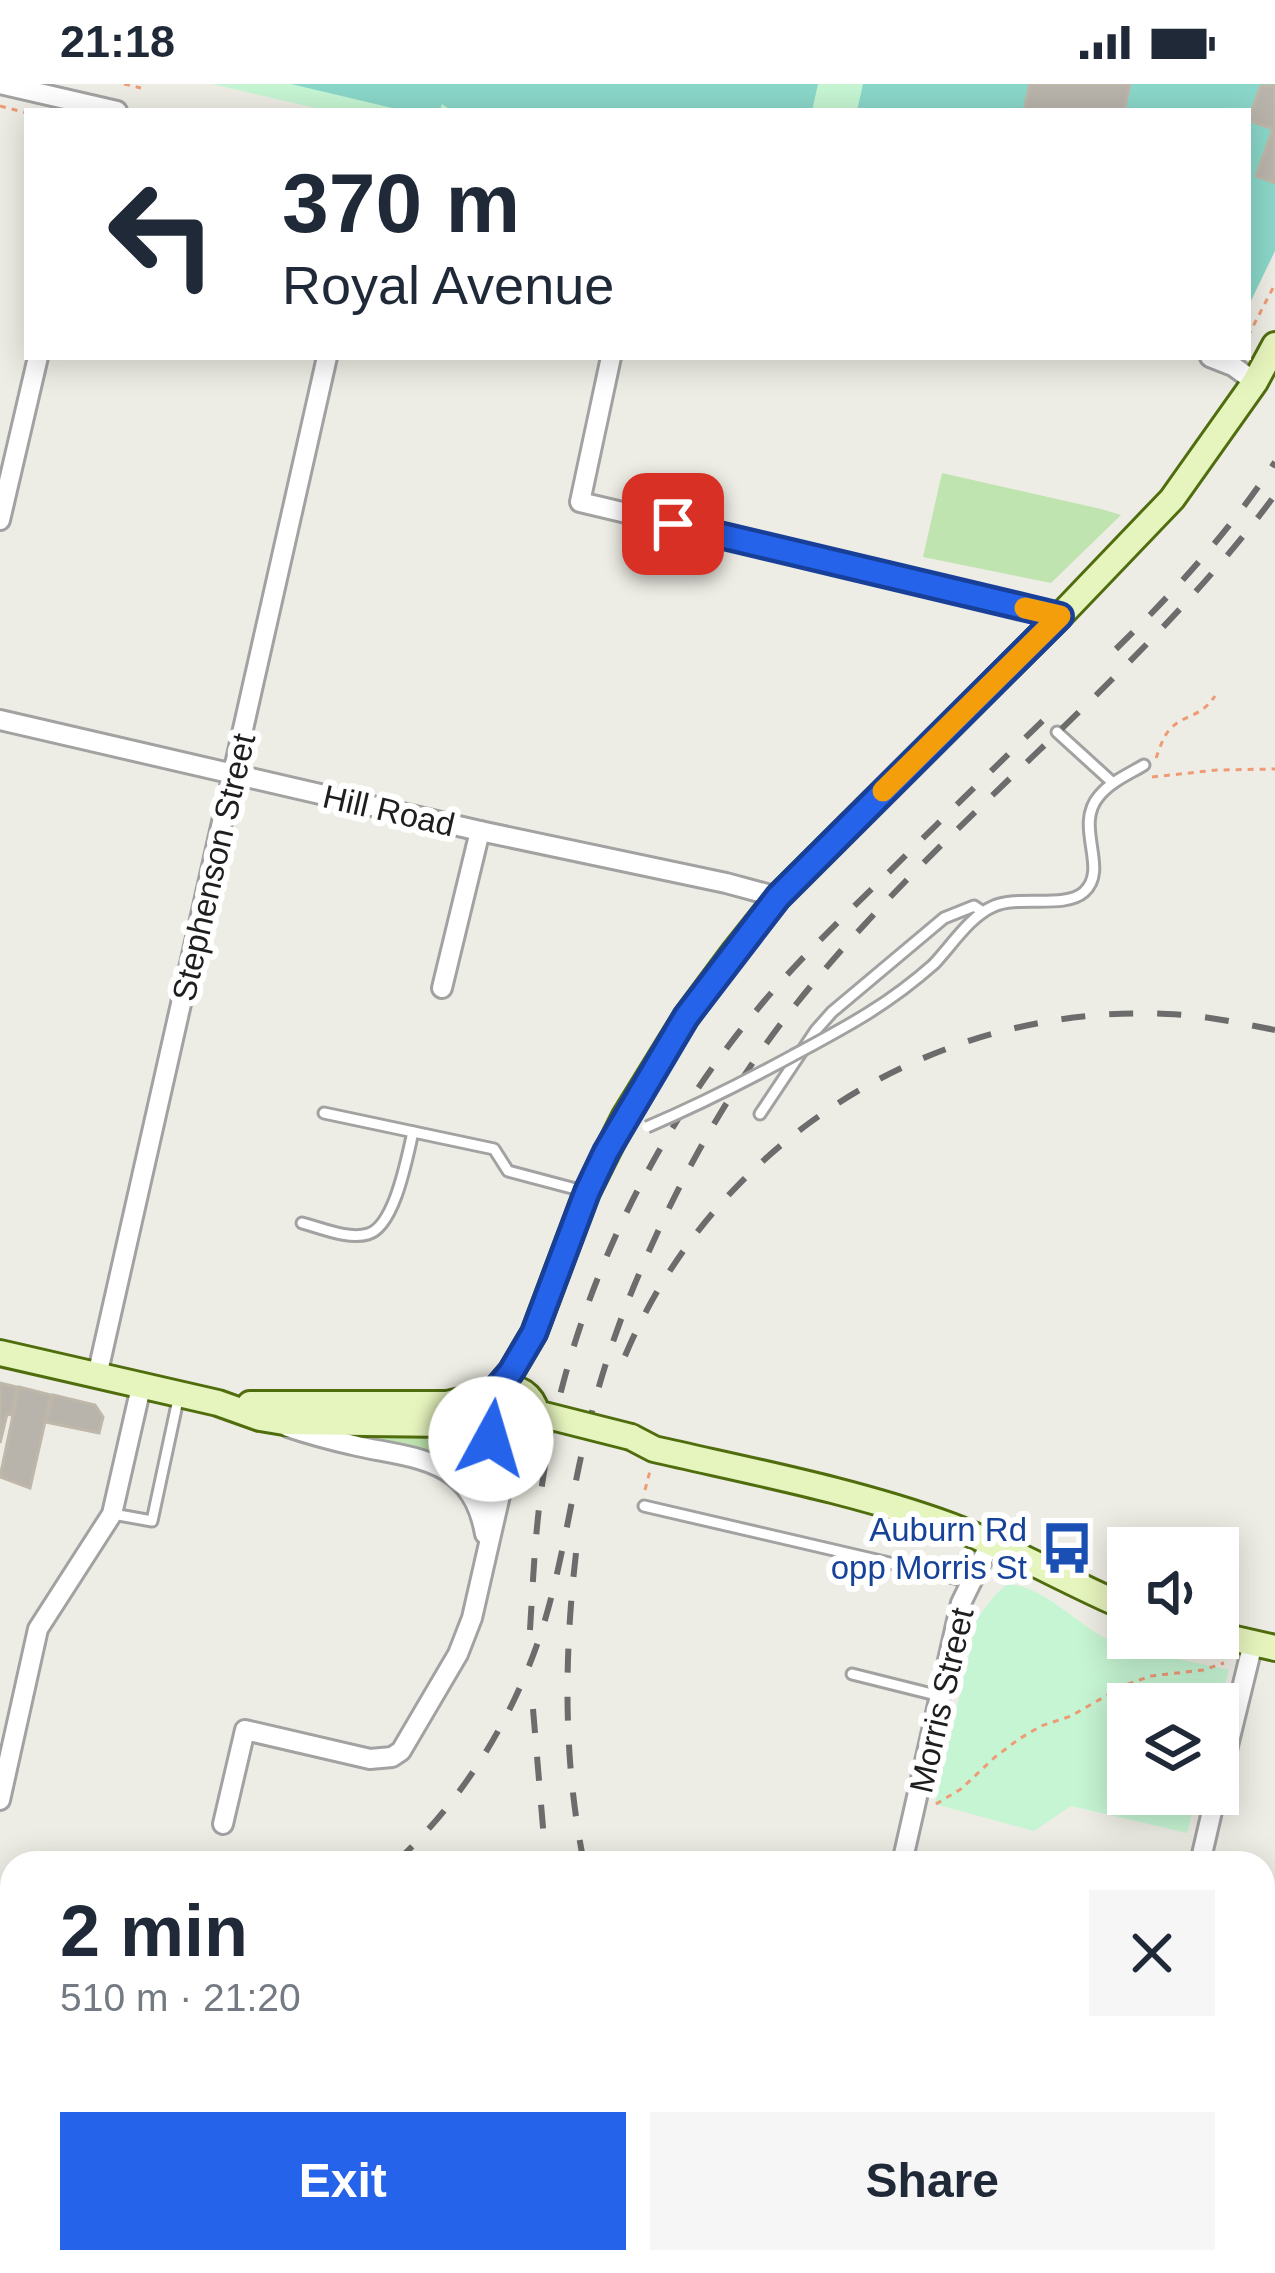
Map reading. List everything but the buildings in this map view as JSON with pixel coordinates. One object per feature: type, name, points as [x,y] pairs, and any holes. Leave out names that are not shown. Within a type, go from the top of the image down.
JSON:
[{"type":"main road","points":[[482,1440],[480,1412],[534,1333],[587,1192],[636,1122],[686,1017],[778,897],[1172,499],[1255,382],[1275,345]]},
{"type":"main road","points":[[533,1421],[529,1379],[534,1333]]},
{"type":"main road","points":[[0,1353],[218,1403],[260,1418],[302,1423],[450,1424],[482,1440],[506,1444],[533,1421]]},
{"type":"main road","points":[[218,1403],[447,1404],[516,1389],[533,1421],[629,1443],[653,1459],[863,1497],[992,1542],[1107,1598]]},
{"type":"street","points":[[0,84],[92,108]]},
{"type":"street","points":[[0,520],[37,360]]},
{"type":"street","name":"Stephenson Street","points":[[97,1376],[326,360]]},
{"type":"street","points":[[610,360],[580,502],[1060,616]]},
{"type":"street","points":[[1218,360],[1255,382]]},
{"type":"street","name":"Hill Road","points":[[0,720],[778,897]]},
{"type":"street","points":[[442,988],[480,830]]},
{"type":"street","points":[[0,1800],[38,1629],[112,1514],[141,1387]]},
{"type":"street","points":[[260,1418],[447,1470],[474,1498],[488,1539]]},
{"type":"street","points":[[223,1824],[244,1730],[370,1759],[401,1751],[458,1654],[472,1618],[508,1462],[533,1421]]},
{"type":"street","points":[[482,1440],[490,1457],[488,1539]]},
{"type":"street","name":"Morris Street","points":[[905,1851],[962,1603],[992,1542]]},
{"type":"street","points":[[1239,1722],[1264,1645]]},
{"type":"street","points":[[1203,1851],[1211,1815]]},
{"type":"lane","points":[[1057,732],[1113,784]]},
{"type":"lane","points":[[636,1122],[711,1099],[865,1017],[934,964],[983,912],[1006,902],[1070,898],[1086,890],[1094,871],[1089,814],[1113,784],[1144,765]]},
{"type":"lane","points":[[760,1114],[832,1012],[944,917],[974,906],[983,912]]},
{"type":"lane","points":[[324,1113],[494,1149],[508,1171],[587,1192]]},
{"type":"lane","points":[[302,1223],[348,1235],[365,1236],[378,1229],[398,1188],[413,1132]]},
{"type":"lane","points":[[112,1514],[152,1521],[179,1395]]},
{"type":"lane","points":[[644,1501],[971,1582]]},
{"type":"lane","points":[[852,1674],[940,1696]]},
{"type":"path","points":[[124,84],[141,88]]},
{"type":"path","points":[[1251,331],[1275,284]]},
{"type":"path","points":[[1251,317],[1258,318]]},
{"type":"path","points":[[1144,765],[1156,758],[1173,726],[1205,709],[1215,696]]},
{"type":"path","points":[[1126,776],[1275,769]]},
{"type":"path","points":[[445,1454],[482,1440]]},
{"type":"path","points":[[644,1501],[653,1459]]},
{"type":"path","points":[[916,1805],[931,1806],[961,1789],[1019,1739],[1125,1684],[1224,1663]]},
{"type":"green space","points":[[212,84],[865,84],[860,108],[315,108]]},
{"type":"green space","points":[[942,473],[1121,515],[1051,583],[923,557]]},
{"type":"green space","points":[[462,1433],[482,1448],[476,1477],[443,1455],[352,1434]]},
{"type":"green space","points":[[1007,1584],[1037,1593],[1107,1639],[1107,1659],[1180,1659],[1229,1670],[1226,1683],[1107,1683],[1107,1814],[1071,1806],[1034,1831],[935,1804],[977,1619]]},
{"type":"green space","points":[[1110,1815],[1192,1815],[1187,1833]]},
{"type":"shaded area","points":[[291,84],[818,84],[813,108],[448,108],[442,104],[441,108],[392,108]]},
{"type":"shaded area","points":[[863,84],[1275,84],[1275,251],[1251,301],[1251,108],[858,108]]},
{"type":"railway","points":[[1116,649],[1200,560],[1275,462]]},
{"type":"railway","points":[[407,1851],[463,1787],[515,1699],[551,1599],[586,1435],[616,1334],[667,1211],[726,1104],[797,1003],[853,937],[1162,628],[1275,495]]},
{"type":"railway","points":[[530,1630],[540,1503],[554,1420],[592,1294],[646,1174],[716,1063],[771,994],[1056,708]]},
{"type":"railway","points":[[625,1356],[665,1279],[715,1210],[775,1150],[843,1100],[917,1061],[997,1033],[1081,1017],[1167,1014],[1275,1030]]},
{"type":"railway","points":[[576,1553],[568,1708],[582,1851]]},
{"type":"railway","points":[[533,1709],[545,1851]]},
{"type":"slow traffic","points":[[883,791],[1060,616],[1025,608]]},
{"type":"place","name":"Auburn Rd opp Morris St","points":[[1067,1548]]},
{"type":"route","points":[[491,1439],[482,1427],[481,1407],[511,1372],[534,1333],[606,1152],[686,1017],[778,897],[1060,616],[673,524]]}]
